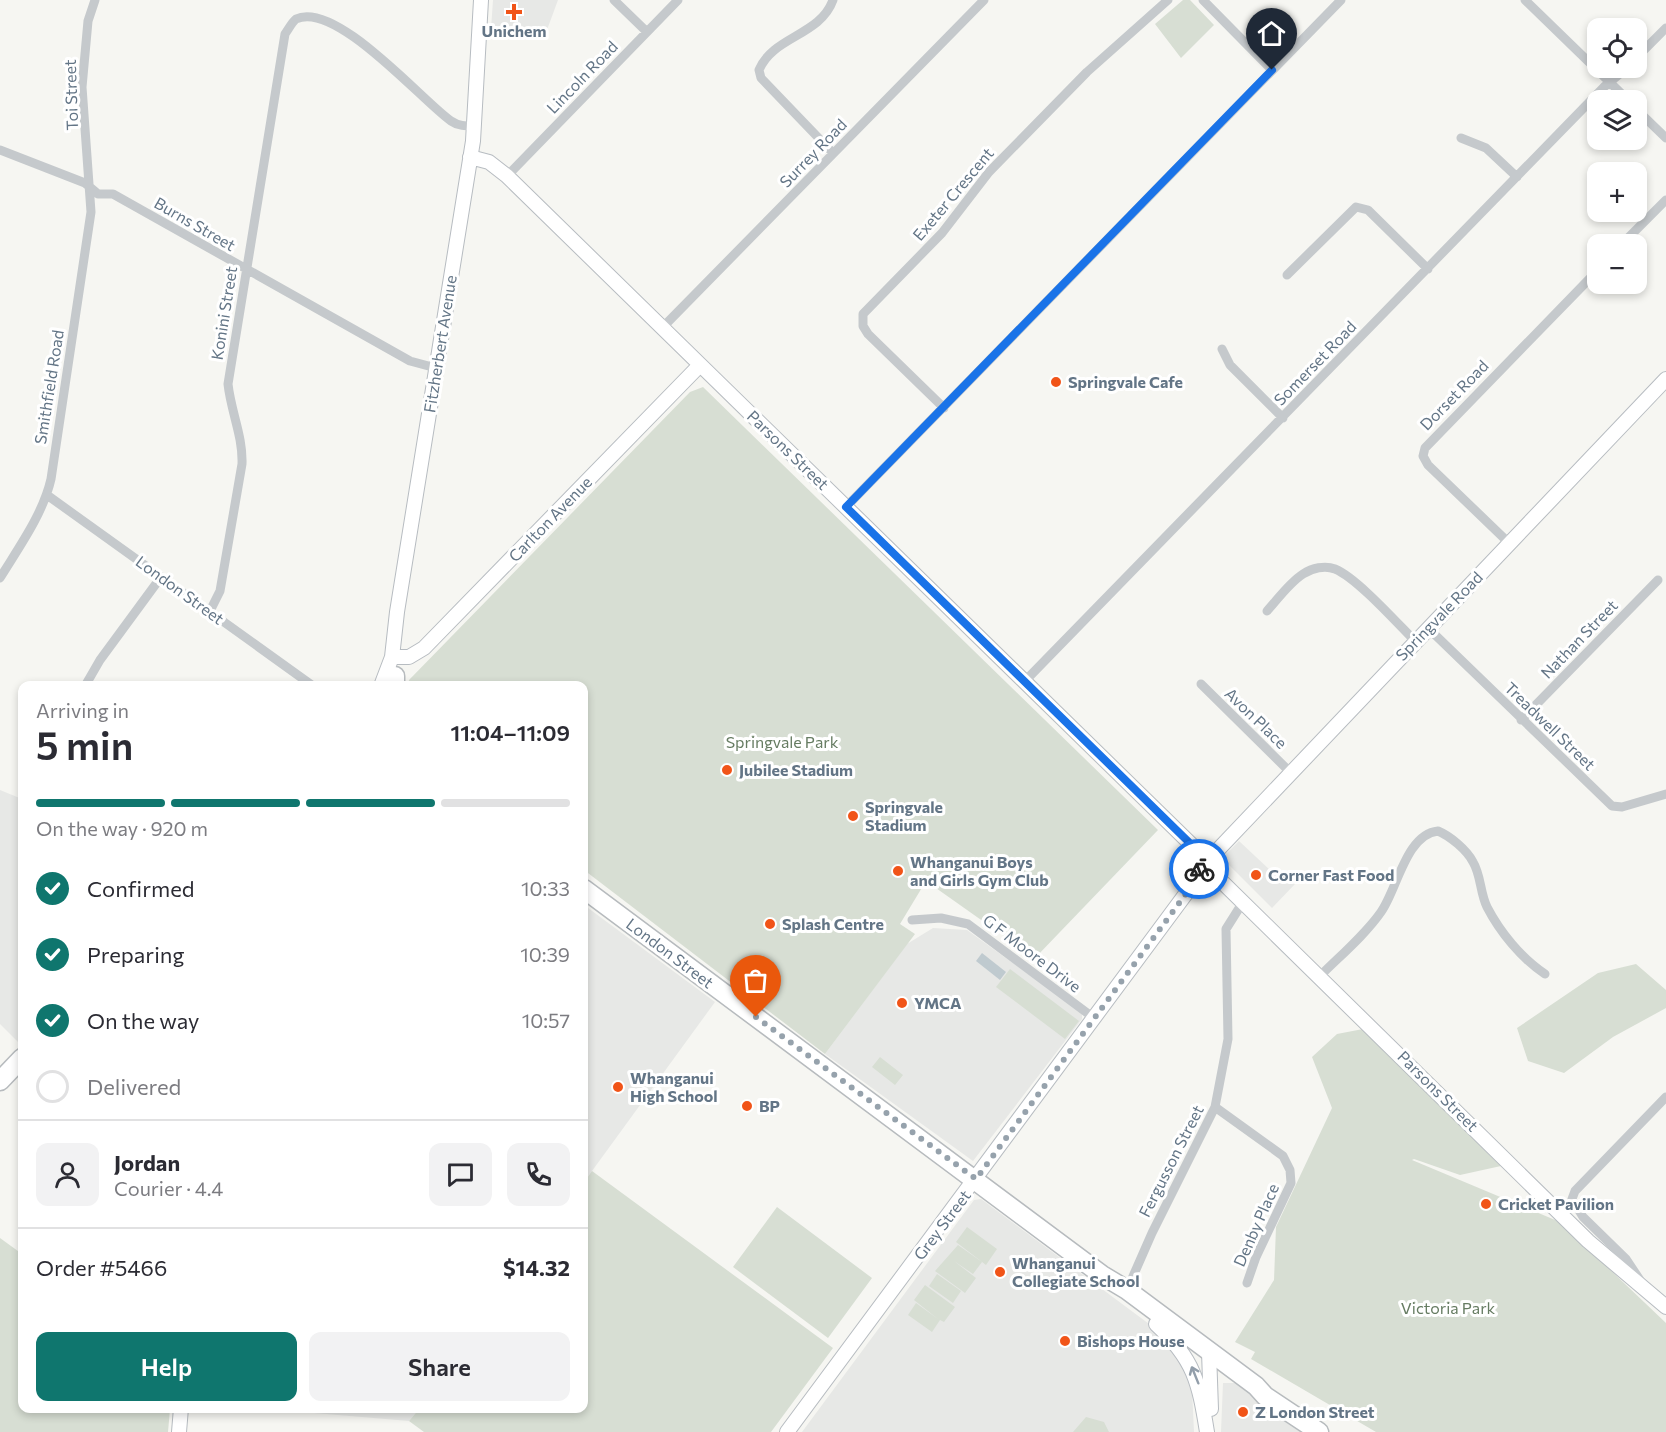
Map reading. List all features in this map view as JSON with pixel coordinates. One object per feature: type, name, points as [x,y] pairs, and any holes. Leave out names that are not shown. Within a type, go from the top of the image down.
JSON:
[{"type":"highway","name":"London Street","points":[[588,892],[1102,1275],[1127,1290],[1228,1375],[1253,1392],[1265,1396]]},
{"type":"highway","points":[[0,1081],[18,1062]]},
{"type":"highway","name":"London Street","points":[[1102,1275],[1122,1298],[1156,1324],[1319,1432]]},
{"type":"main road","name":"Fitzherbert Avenue","points":[[391,681],[397,612],[470,157],[474,126],[481,0]]},
{"type":"main road","name":"Parsons Street","points":[[470,157],[489,162],[507,176],[1024,681],[1207,855]]},
{"type":"main road","name":"Carlton Avenue","points":[[392,657],[408,657],[424,648],[700,365]]},
{"type":"main road","name":"Springvale Road","points":[[1207,855],[1290,772],[1666,379]]},
{"type":"main road","points":[[1207,855],[1197,864],[1207,872]]},
{"type":"main road","name":"Parsons Street","points":[[1207,872],[1243,902],[1320,976],[1588,1240],[1666,1307]]},
{"type":"main road","name":"Grey Street","points":[[788,1432],[1094,1018],[1207,872]]},
{"type":"main road","points":[[1156,1324],[1174,1341],[1191,1366],[1200,1389],[1208,1432]]},
{"type":"main road","points":[[1208,1432],[1209,1357]]},
{"type":"main road","points":[[1210,1386],[1216,1380],[1228,1375]]},
{"type":"main road","points":[[179,1432],[181,1413]]},
{"type":"street","name":"Toi Street","points":[[92,190],[82,87],[87,30],[95,0]]},
{"type":"street","points":[[614,0],[647,32]]},
{"type":"street","name":"Lincoln Road","points":[[507,176],[678,0]]},
{"type":"street","points":[[833,0],[820,22],[769,54],[759,70],[761,78],[833,153]]},
{"type":"street","name":"Surrey Road","points":[[663,327],[984,0]]},
{"type":"street","name":"Exeter Crescent","points":[[944,408],[868,334],[863,326],[863,314],[942,233],[989,172],[1087,72],[1159,4],[1168,0]]},
{"type":"street","points":[[1203,0],[1272,70]]},
{"type":"street","points":[[846,507],[1341,0]]},
{"type":"street","points":[[1525,0],[1617,90]]},
{"type":"street","name":"Konini Street","points":[[210,611],[220,591],[242,464],[243,446],[231,405],[228,384],[285,34],[296,19],[309,15],[326,18],[370,42],[452,122],[474,126]]},
{"type":"street","points":[[1647,47],[1666,28]]},
{"type":"street","name":"Somerset Road","points":[[1024,681],[1616,78]]},
{"type":"street","points":[[1647,120],[1666,138]]},
{"type":"street","points":[[1461,138],[1486,148],[1517,177]]},
{"type":"street","name":"Burns Street","points":[[0,150],[85,183],[98,194],[117,197],[410,361],[436,368]]},
{"type":"street","name":"Smithfield Road","points":[[0,578],[47,495],[91,212],[92,190]]},
{"type":"street","points":[[1632,234],[1666,200]]},
{"type":"street","points":[[1287,274],[1356,207],[1368,210],[1428,269]]},
{"type":"street","name":"Dorset Road","points":[[1509,543],[1432,470],[1424,461],[1423,452],[1430,441],[1587,281]]},
{"type":"street","points":[[1222,348],[1230,365],[1283,418]]},
{"type":"street","name":"London Street","points":[[47,495],[306,681]]},
{"type":"street","points":[[1267,611],[1303,574],[1322,567],[1328,568],[1342,573],[1357,585],[1415,641]]},
{"type":"street","points":[[88,681],[100,660],[161,577]]},
{"type":"street","name":"Nathan Street","points":[[1521,720],[1658,580]]},
{"type":"street","name":"Treadwell Street","points":[[1428,628],[1612,806],[1622,807],[1666,794]]},
{"type":"street","name":"Avon Place","points":[[1201,684],[1290,772]]},
{"type":"street","points":[[1320,976],[1381,913],[1411,851],[1427,834],[1438,831],[1451,839],[1473,862],[1482,896],[1489,910],[1529,963],[1545,974]]},
{"type":"street","name":"Fergusson Street","points":[[1127,1290],[1152,1233],[1215,1107],[1228,1039],[1226,929],[1243,902]]},
{"type":"street","name":"G F Moore Drive","points":[[912,920],[941,918],[968,924],[1094,1018]]},
{"type":"street","points":[[1646,1290],[1626,1259],[1575,1209],[1572,1199],[1575,1191],[1666,1097]]},
{"type":"street","name":"Denby Place","points":[[1215,1107],[1283,1156],[1290,1170],[1291,1183],[1256,1257],[1247,1283]]},
{"type":"shaded area","points":[[493,0],[558,0],[544,38],[524,37],[524,31],[491,29]]},
{"type":"shaded area","points":[[0,790],[18,797],[18,1042],[0,1024]]},
{"type":"shaded area","points":[[1239,841],[1271,871],[1278,868],[1295,884],[1272,908],[1226,862],[1226,854]]},
{"type":"shaded area","name":"Whanganui High School","points":[[588,908],[715,1002],[588,1177]]},
{"type":"shaded area","points":[[933,928],[967,930],[1082,1013],[1082,1019],[973,1161],[825,1054],[907,944]]},
{"type":"shaded area","points":[[982,953],[1006,972],[1000,980],[976,961]]},
{"type":"shaded area","name":"Whanganui Collegiate School","points":[[981,1199],[1176,1344],[1191,1368],[1194,1432],[802,1432],[974,1200]]},
{"type":"shaded area","points":[[1223,1383],[1235,1383],[1303,1432],[1221,1432]]},
{"type":"shaded area","points":[[314,1413],[416,1413],[409,1421]]},
{"type":"green space","points":[[1183,0],[1190,0],[1214,25],[1181,58],[1155,24]]},
{"type":"green space","name":"Springvale Park","points":[[703,387],[1158,830],[1035,958],[926,881],[900,924],[915,934],[825,1054],[588,873],[588,681],[409,681],[690,392]]},
{"type":"green space","points":[[1636,964],[1666,990],[1666,1008],[1613,1037],[1564,1073],[1528,1061],[1517,1028],[1598,973]]},
{"type":"green space","points":[[1010,969],[1079,1021],[1065,1039],[996,987]]},
{"type":"green space","name":"Victoria Park","points":[[1363,1029],[1501,1166],[1460,1175],[1412,1160],[1560,1222],[1666,1323],[1666,1432],[1376,1432],[1251,1359],[1255,1352],[1235,1342],[1274,1280],[1276,1227],[1332,1108],[1312,1057],[1337,1034]]},
{"type":"green space","points":[[880,1057],[903,1075],[895,1085],[872,1067]]},
{"type":"green space","points":[[592,1171],[833,1348],[771,1432],[424,1432],[409,1421],[416,1413],[588,1413],[588,1176]]},
{"type":"green space","points":[[777,1207],[872,1278],[828,1338],[733,1267]]},
{"type":"green space","points":[[967,1227],[997,1249],[986,1265],[956,1242]]},
{"type":"green space","points":[[0,1238],[18,1251],[18,1413],[170,1413],[168,1432],[0,1432]]},
{"type":"green space","points":[[958,1245],[982,1262],[973,1274],[954,1261],[976,1278],[965,1293],[935,1271]]},
{"type":"green space","points":[[937,1274],[961,1291],[953,1303],[929,1286]]},
{"type":"green space","points":[[925,1285],[955,1307],[944,1322],[940,1320],[932,1332],[908,1315],[916,1303],[938,1319],[914,1300]]},
{"type":"green space","points":[[1086,1417],[1104,1422],[1109,1432],[1073,1432]]},
{"type":"way so far","points":[[756,1017],[976,1179],[1202,872],[1199,869]]},
{"type":"place","name":"Unichem","points":[[514,12]]},
{"type":"place","name":"Springvale Cafe","points":[[1056,382]]},
{"type":"place","name":"Jubilee Stadium","points":[[727,770]]},
{"type":"place","name":"Springvale Stadium","points":[[853,816]]},
{"type":"place","name":"Whanganui Boys and Girls Gym Club","points":[[898,871]]},
{"type":"place","name":"Corner Fast Food","points":[[1256,875]]},
{"type":"place","name":"Splash Centre","points":[[770,924]]},
{"type":"place","name":"YMCA","points":[[902,1003]]},
{"type":"place","name":"Whanganui High School","points":[[618,1087]]},
{"type":"place","name":"BP","points":[[747,1106]]},
{"type":"place","name":"Cricket Pavilion","points":[[1486,1204]]},
{"type":"place","name":"Whanganui Collegiate School","points":[[1000,1272]]},
{"type":"place","name":"Bishops House","points":[[1065,1341]]},
{"type":"place","name":"Z London Street","points":[[1243,1412]]},
{"type":"route","points":[[1199,869],[1197,864],[1202,855],[846,507],[1272,70]]}]
